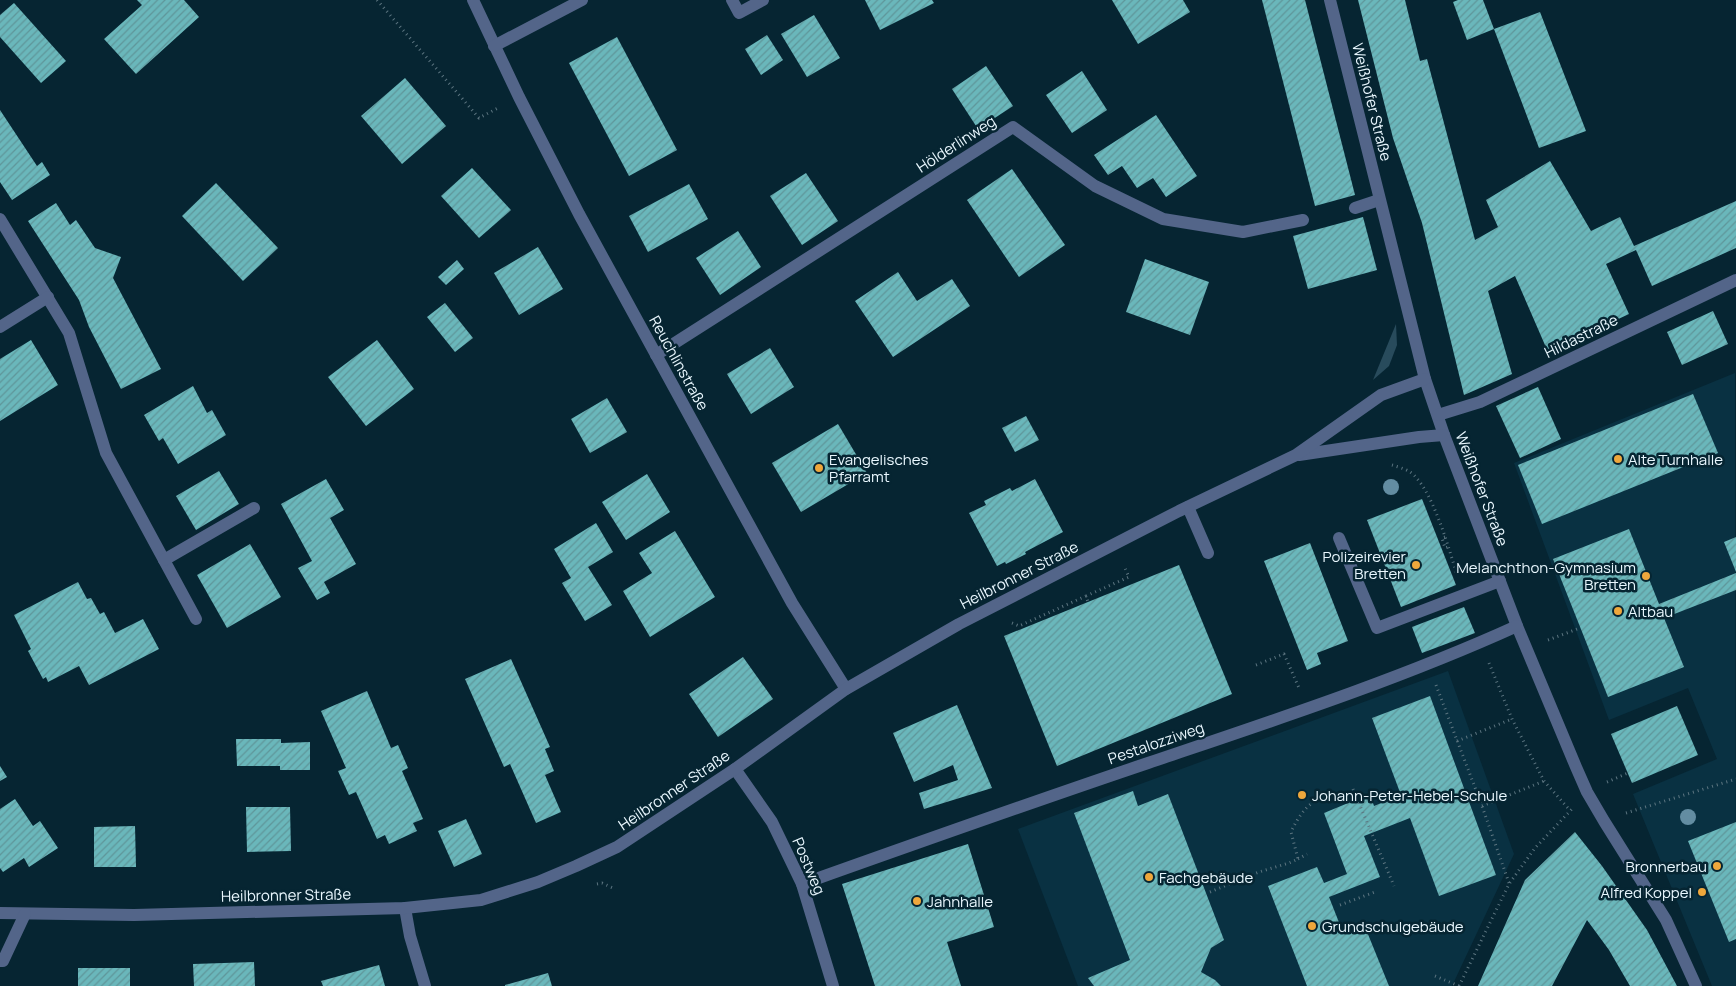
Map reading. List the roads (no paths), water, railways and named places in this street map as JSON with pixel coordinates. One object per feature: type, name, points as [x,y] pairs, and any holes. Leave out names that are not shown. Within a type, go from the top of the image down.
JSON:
[{"type":"street","name":"Reuchlinstraße","points":[[473,0],[519,97],[579,214],[792,603],[846,689]]},
{"type":"street","points":[[494,46],[582,0]]},
{"type":"street","points":[[732,0],[739,13],[763,0]]},
{"type":"street","name":"Weißhofer Straße","points":[[1330,0],[1425,378],[1444,435],[1517,626],[1587,792],[1666,920],[1696,986]]},
{"type":"street","name":"Hölderlinweg","points":[[656,355],[1012,127],[1095,186],[1163,220],[1243,232],[1303,220]]},
{"type":"street","points":[[1355,208],[1379,200]]},
{"type":"street","points":[[0,219],[69,333],[106,453],[196,619]]},
{"type":"street","name":"Hildastraße","points":[[1438,415],[1480,402],[1736,280]]},
{"type":"street","points":[[0,327],[48,297]]},
{"type":"street","name":"Heilbronner Straße","points":[[0,913],[134,915],[405,908],[481,900],[538,882],[618,847],[735,769],[846,689],[959,624],[1188,507],[1296,455],[1381,395],[1425,378]]},
{"type":"street","name":"Heilbronner Straße","points":[[1296,455],[1444,435]]},
{"type":"street","points":[[1188,507],[1208,553]]},
{"type":"street","points":[[164,560],[254,508]]},
{"type":"street","points":[[1339,538],[1377,628],[1500,581]]},
{"type":"street","name":"Pestalozziweg","points":[[802,884],[1019,807],[1308,709],[1481,643],[1517,626]]},
{"type":"street","name":"Postweg","points":[[735,769],[772,822],[802,884],[833,986]]},
{"type":"street","points":[[405,908],[410,936],[425,986]]},
{"type":"street","points":[[0,961],[3,960],[25,914]]},
{"type":"place","name":"Alte Turnhalle","points":[[1618,459]]},
{"type":"place","name":"Evangelisches Pfarramt","points":[[819,468]]},
{"type":"place","name":"Polizeirevier Bretten","points":[[1416,565]]},
{"type":"place","name":"Melanchthon-Gymnasium Bretten","points":[[1646,576]]},
{"type":"place","name":"Altbau","points":[[1618,611]]},
{"type":"place","name":"Johann-Peter-Hebel-Schule","points":[[1302,795]]},
{"type":"place","name":"Bronnerbau","points":[[1717,866]]},
{"type":"place","name":"Fachgebäude","points":[[1149,877]]},
{"type":"place","name":"Alfred Koppel","points":[[1702,892]]},
{"type":"place","name":"Jahnhalle","points":[[917,901]]},
{"type":"place","name":"Grundschulgebäude","points":[[1312,926]]}]
